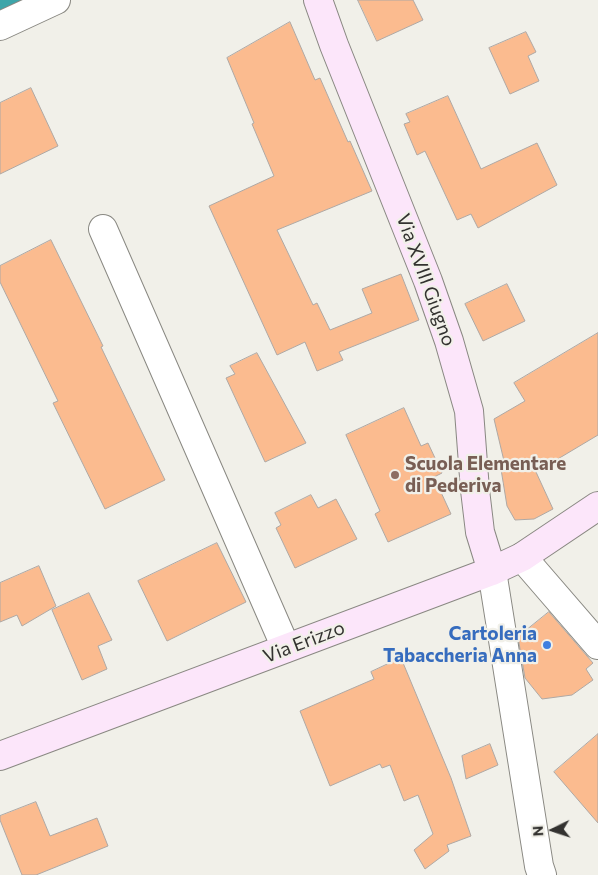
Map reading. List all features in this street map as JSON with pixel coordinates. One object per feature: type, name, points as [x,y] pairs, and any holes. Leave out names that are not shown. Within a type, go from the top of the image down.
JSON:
[{"type":"main road","name":"Via XVIII Giugno","points":[[318,0],[334,45],[428,280],[450,341],[469,411],[480,532],[492,571]]},
{"type":"main road","name":"Via Erizzo","points":[[0,756],[492,571],[522,557],[598,506]]},
{"type":"street","points":[[0,26],[56,0]]},
{"type":"street","points":[[103,229],[286,648]]},
{"type":"street","points":[[522,557],[598,645]]},
{"type":"street","points":[[492,571],[542,875]]},
{"type":"building","points":[[358,0],[413,0],[423,20],[377,41]]},
{"type":"building","points":[[290,22],[315,80],[320,78],[372,191],[277,230],[313,305],[317,303],[330,330],[372,313],[362,289],[401,274],[419,320],[339,352],[343,360],[317,371],[305,342],[277,355],[209,206],[274,176],[227,58]]},
{"type":"building","points":[[526,32],[536,52],[528,56],[539,81],[510,94],[489,48]]},
{"type":"building","points":[[31,88],[58,146],[0,174],[0,103]]},
{"type":"building","points":[[448,96],[481,169],[537,143],[557,185],[478,228],[471,214],[457,220],[425,151],[417,155],[404,124],[410,122],[406,114]]},
{"type":"building","points":[[51,240],[165,480],[105,509],[53,403],[58,401],[0,282],[0,266]]},
{"type":"building","points":[[507,284],[525,321],[483,341],[465,304]]},
{"type":"building","points":[[598,333],[598,435],[536,472],[553,509],[534,519],[515,520],[507,506],[500,463],[504,461],[494,419],[525,401],[514,383]]},
{"type":"building","points":[[257,353],[306,443],[265,462],[226,378],[235,374],[230,366]]},
{"type":"building","name":"Scuola Elementare di Pederiva","points":[[404,408],[421,446],[428,443],[442,473],[434,477],[451,514],[388,542],[375,514],[380,511],[346,435]]},
{"type":"building","points":[[311,495],[318,508],[336,499],[357,539],[295,568],[276,528],[281,525],[275,513]]},
{"type":"building","points":[[217,543],[246,602],[167,641],[138,581]]},
{"type":"building","points":[[39,566],[56,606],[22,626],[17,615],[0,622],[0,583]]},
{"type":"building","points":[[89,593],[112,640],[98,646],[107,669],[82,680],[52,610]]},
{"type":"building","points":[[549,612],[593,663],[586,669],[593,680],[572,695],[542,699],[525,678],[518,637]]},
{"type":"building","points":[[401,658],[451,778],[471,836],[447,845],[449,851],[425,869],[414,850],[433,834],[418,795],[404,801],[390,765],[382,768],[380,764],[330,786],[300,711],[374,679],[371,672]]},
{"type":"building","points":[[598,734],[598,823],[554,772]]},
{"type":"building","points":[[490,744],[498,765],[466,779],[462,756]]},
{"type":"building","points":[[36,802],[50,836],[97,818],[108,846],[36,875],[22,875],[0,816]]},
{"type":"waterway","points":[[0,5],[11,0]]},
{"type":"place","name":"Scuola Elementare di Pederiva","points":[[395,475]]},
{"type":"place","name":"Cartoleria Tabaccheria Anna","points":[[547,645]]}]
